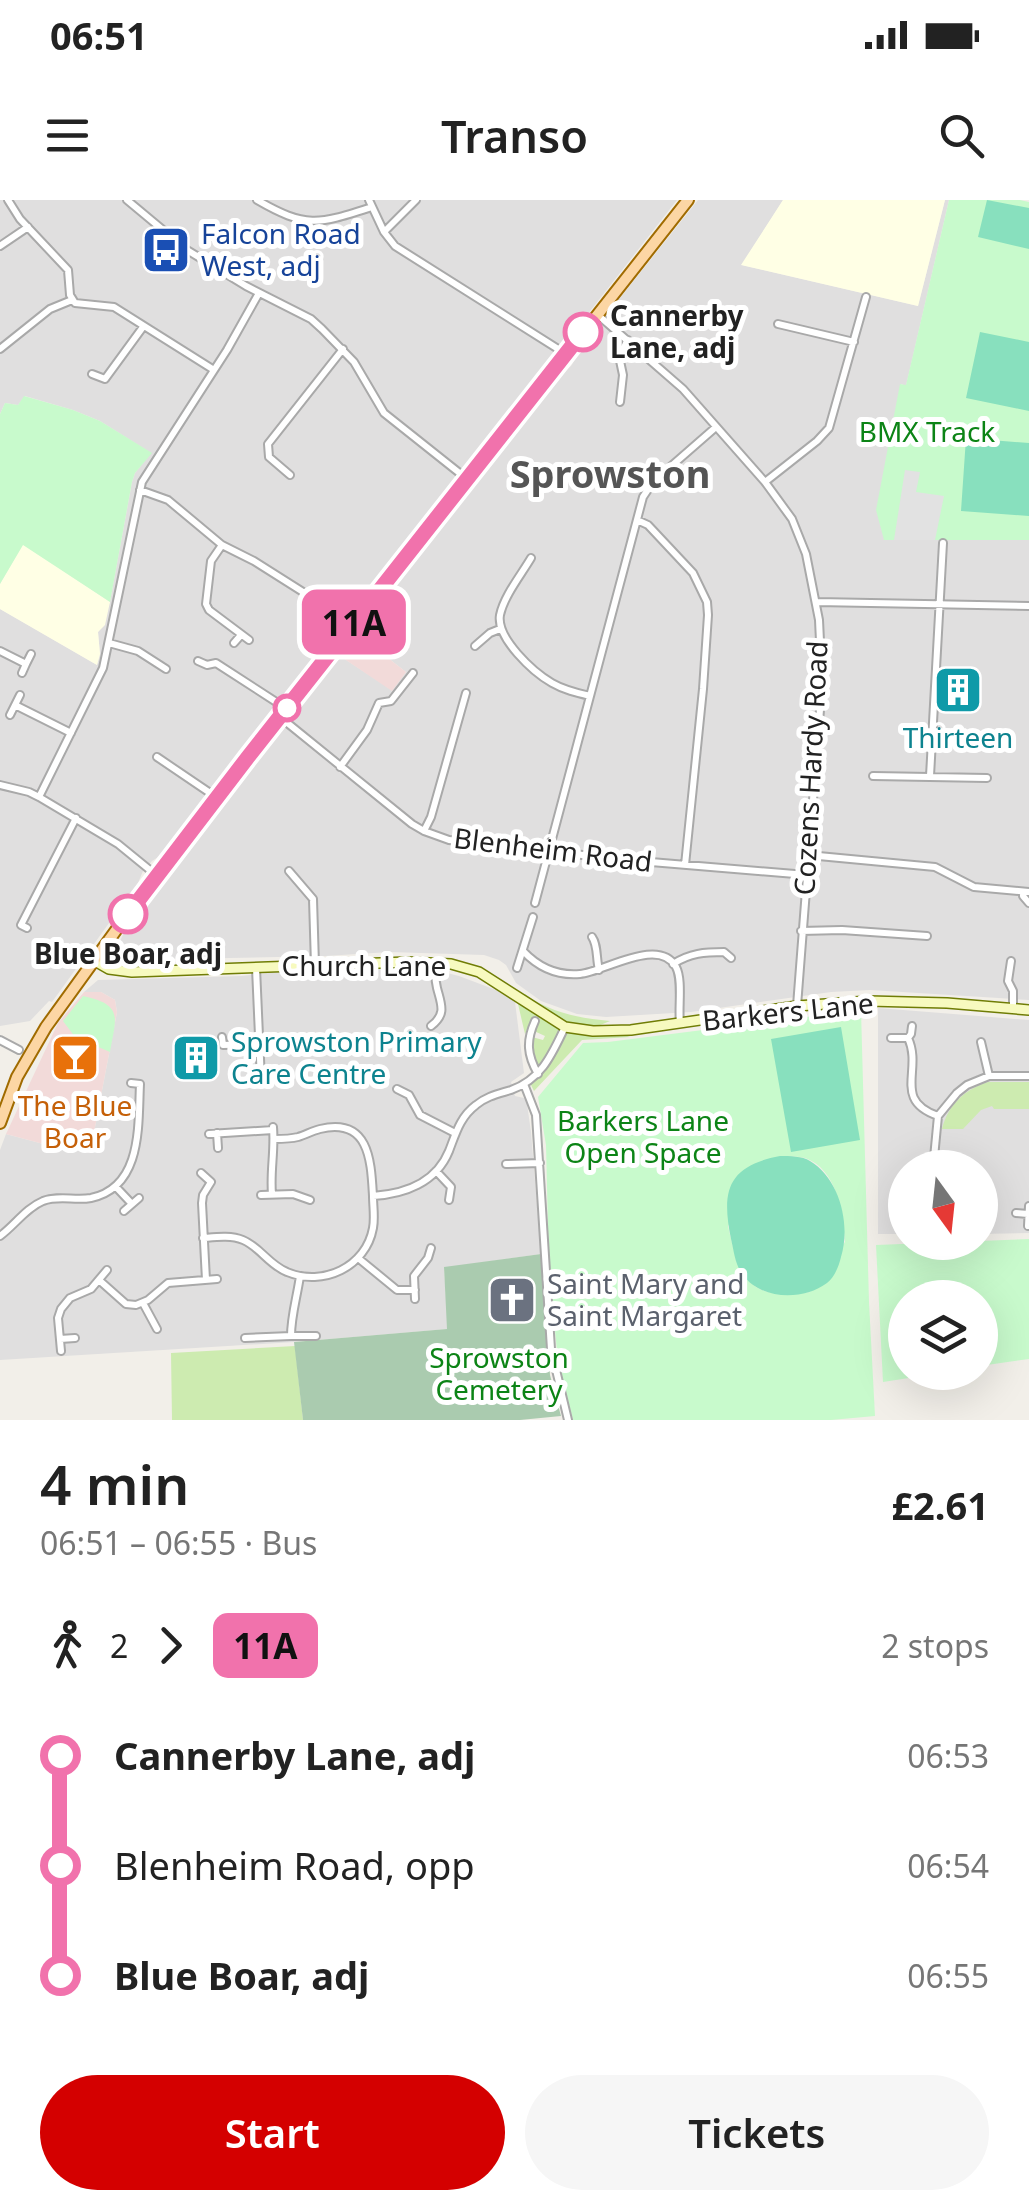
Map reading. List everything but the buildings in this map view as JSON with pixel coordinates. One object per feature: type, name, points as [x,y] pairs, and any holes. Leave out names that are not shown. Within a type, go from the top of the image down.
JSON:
[{"type":"main road","points":[[1,1118],[28,1056],[156,875],[688,200]]},
{"type":"street","points":[[127,200],[187,250],[310,319],[343,348],[384,412],[467,479]]},
{"type":"street","points":[[257,200],[280,213],[312,222],[324,222],[370,204],[395,246],[566,354]]},
{"type":"street","points":[[384,232],[416,200]]},
{"type":"street","points":[[12,202],[28,227],[68,270],[72,300],[79,306],[114,307],[214,370]]},
{"type":"street","points":[[0,246],[28,227]]},
{"type":"street","points":[[40,797],[103,668],[146,472],[214,370],[259,293]]},
{"type":"street","points":[[765,482],[818,442],[829,428],[866,297]]},
{"type":"street","points":[[0,350],[50,309],[72,300]]},
{"type":"street","name":"Cozens Hardy Road","points":[[597,314],[683,389],[765,482],[797,530],[806,554],[817,602],[822,658],[797,1006]]},
{"type":"street","points":[[778,324],[854,342]]},
{"type":"street","points":[[92,374],[107,380],[142,327]]},
{"type":"street","points":[[620,402],[623,375],[619,356],[628,340]]},
{"type":"street","points":[[290,475],[272,461],[268,444],[343,348]]},
{"type":"street","points":[[535,903],[647,490],[716,427]]},
{"type":"street","points":[[140,490],[168,500],[222,545],[328,603],[354,622]]},
{"type":"street","points":[[637,520],[648,525],[693,573],[707,602],[685,865]]},
{"type":"street","points":[[930,776],[944,543]]},
{"type":"street","points":[[222,545],[211,561],[207,610],[245,638],[234,643]]},
{"type":"street","points":[[531,558],[504,605],[500,628],[524,661],[540,675],[570,691],[590,696]]},
{"type":"street","points":[[817,602],[1029,606]]},
{"type":"street","points":[[475,646],[500,628]]},
{"type":"street","points":[[109,643],[138,651],[166,670]]},
{"type":"street","points":[[0,651],[26,664]]},
{"type":"street","points":[[22,673],[31,654]]},
{"type":"street","name":"Blenheim Road","points":[[198,661],[216,663],[283,713],[340,767],[424,832],[455,842],[807,875]]},
{"type":"street","points":[[340,767],[367,730],[378,704],[391,701],[413,672]]},
{"type":"street","points":[[424,832],[466,692]]},
{"type":"street","points":[[10,715],[20,695]]},
{"type":"street","points":[[15,706],[71,733]]},
{"type":"street","points":[[157,757],[217,798]]},
{"type":"street","points":[[873,776],[986,778]]},
{"type":"street","points":[[0,793],[0,785],[40,797],[118,844],[156,875]]},
{"type":"street","points":[[27,928],[21,925],[76,818]]},
{"type":"street","points":[[808,856],[935,867],[974,886],[1026,892],[1023,896],[1029,903]]},
{"type":"street","points":[[290,870],[313,899],[316,965]]},
{"type":"street","points":[[517,968],[533,917]]},
{"type":"street","points":[[801,931],[927,936]]},
{"type":"street","points":[[592,936],[599,970]]},
{"type":"street","points":[[523,951],[532,961],[554,971],[576,975],[635,956],[668,958],[678,975],[681,1024]]},
{"type":"street","points":[[674,964],[702,952],[724,952],[731,958]]},
{"type":"street","name":"Church Lane","points":[[95,961],[109,969],[132,972],[436,963],[479,972],[565,1027]]},
{"type":"street","points":[[1011,961],[1008,981],[1013,1008]]},
{"type":"street","points":[[431,1026],[442,1010],[436,963]]},
{"type":"street","points":[[256,967],[261,1081]]},
{"type":"street","name":"Barkers Lane","points":[[565,1027],[610,1032],[797,1006],[902,1000],[1029,1010]]},
{"type":"street","points":[[535,1021],[527,1042],[538,1074]]},
{"type":"street","points":[[912,1026],[908,1038],[913,1056],[913,1099],[938,1116]]},
{"type":"street","points":[[373,1196],[416,1186],[436,1171],[461,1120],[477,1103],[524,1084],[538,1074],[552,1056],[565,1027]]},
{"type":"street","points":[[530,1032],[539,1036]]},
{"type":"street","points":[[891,1038],[908,1038]]},
{"type":"street","points":[[2,1042],[18,1050]]},
{"type":"street","points":[[981,1042],[989,1076]]},
{"type":"street","points":[[221,1044],[259,1044]]},
{"type":"street","points":[[935,1150],[938,1116],[967,1085],[989,1076],[1029,1076]]},
{"type":"street","points":[[0,1236],[38,1204],[50,1199],[91,1198],[116,1186],[136,1154],[140,1084]]},
{"type":"street","points":[[524,1084],[536,1114],[551,1350],[568,1420]]},
{"type":"street","points":[[398,1090],[409,1095],[424,1119],[455,1133]]},
{"type":"street","points":[[203,1238],[240,1238],[274,1266],[318,1278],[341,1270],[358,1258],[373,1228],[368,1149],[352,1132],[321,1128],[295,1138],[273,1132],[213,1134],[218,1148]]},
{"type":"street","points":[[272,1194],[273,1132]]},
{"type":"street","points":[[506,1164],[540,1162]]},
{"type":"street","points":[[436,1171],[452,1187],[448,1200]]},
{"type":"street","points":[[201,1173],[211,1182],[202,1195],[206,1280]]},
{"type":"street","points":[[116,1186],[135,1201],[124,1212]]},
{"type":"street","points":[[262,1195],[294,1194],[310,1200]]},
{"type":"street","points":[[1028,1226],[1029,1206]]},
{"type":"street","points":[[1016,1213],[1028,1214]]},
{"type":"street","points":[[358,1258],[397,1290],[415,1295],[414,1276],[431,1248]]},
{"type":"street","points":[[61,1351],[58,1318],[65,1303],[85,1293],[107,1270]]},
{"type":"street","points":[[291,1336],[290,1315],[300,1276]]},
{"type":"street","points":[[99,1280],[126,1304],[144,1303],[168,1282],[217,1279]]},
{"type":"street","points":[[144,1303],[157,1330]]},
{"type":"street","points":[[246,1338],[316,1336]]},
{"type":"street","points":[[60,1339],[74,1338]]},
{"type":"shaded area","points":[[0,200],[677,200],[587,315],[573,325],[548,364],[366,596],[339,619],[331,640],[278,702],[267,723],[160,856],[143,871],[52,1002],[30,1021],[0,1026],[0,609],[97,665],[98,632],[110,602],[132,482],[151,453],[100,421],[25,396],[18,405],[5,403],[0,414]]},
{"type":"shaded area","points":[[698,200],[783,200],[742,265],[918,306],[945,200],[949,200],[906,386],[901,384],[884,540],[1029,540],[1029,1000],[870,990],[691,1012],[606,1017],[577,1014],[541,1001],[516,983],[506,965],[484,955],[390,952],[116,958],[114,954],[127,926],[340,656],[392,690],[406,672],[388,658],[408,630],[377,607],[556,379],[571,366],[589,337]]},
{"type":"shaded area","points":[[783,200],[945,200],[918,306],[741,265]]},
{"type":"shaded area","points":[[905,470],[920,472],[916,492],[944,496],[935,540],[894,540]]},
{"type":"shaded area","points":[[23,544],[110,602],[105,625],[98,632],[97,665],[0,609],[0,584]]},
{"type":"shaded area","points":[[377,607],[408,629],[388,658],[406,672],[392,691],[340,656]]},
{"type":"shaded area","points":[[360,967],[427,968],[496,990],[515,1002],[524,1073],[511,1082],[515,1096],[524,1098],[527,1104],[541,1254],[444,1268],[448,1329],[0,1360],[0,1150],[6,1134],[66,1150],[91,1148],[117,1012],[115,1000],[101,992],[84,992],[98,980],[242,976]]},
{"type":"shaded area","points":[[84,992],[101,992],[115,1000],[117,1012],[91,1148],[66,1150],[6,1134],[58,1023]]},
{"type":"shaded area","points":[[878,1008],[1029,1020],[1029,1233],[998,1234],[998,1150],[888,1150],[888,1234],[878,1234]]},
{"type":"green space","name":"BMX Track","points":[[949,200],[1029,202],[1029,540],[884,540],[876,510],[900,384],[906,385]]},
{"type":"green space","points":[[987,200],[1029,208],[1029,249],[978,237]]},
{"type":"green space","points":[[980,332],[1029,342],[1029,411],[966,398]]},
{"type":"green space","points":[[24,396],[100,421],[152,453],[132,482],[110,602],[23,545],[0,584],[0,414],[5,403],[18,405]]},
{"type":"green space","points":[[966,438],[1029,443],[1029,516],[961,511]]},
{"type":"green space","points":[[525,994],[566,1014],[610,1021],[598,1026],[630,1037],[582,1040],[534,1091],[530,1083],[541,1074],[532,1056],[532,1037],[543,1040],[545,1036],[534,1031],[538,1022],[532,1019],[525,1034],[518,1004]]},
{"type":"green space","points":[[83,996],[105,1004],[114,1014],[110,1052],[75,1037],[63,1021]]},
{"type":"green space","name":"Barkers Lane Open Space","points":[[861,1010],[875,1416],[831,1420],[573,1420],[558,1361],[549,1270],[546,1145],[538,1097],[583,1043]],"holes":[[[780,1156],[805,1158],[816,1164],[831,1182],[840,1206],[845,1242],[810,1292],[773,1293],[751,1283],[737,1260],[728,1226]]]},
{"type":"green space","points":[[841,1027],[860,1140],[791,1152],[771,1039]]},
{"type":"green space","points":[[988,1082],[1029,1082],[1029,1109],[992,1106],[981,1110],[963,1129],[942,1129],[959,1099]]},
{"type":"green space","points":[[780,1156],[810,1161],[829,1179],[840,1204],[845,1231],[834,1275],[817,1289],[795,1295],[760,1289],[743,1275],[735,1258],[728,1222],[728,1194],[739,1174],[749,1166]]},
{"type":"green space","points":[[1029,1239],[1029,1359],[998,1363],[998,1280],[888,1280],[888,1381],[883,1382],[876,1245],[888,1245],[888,1260],[998,1260],[998,1240]]},
{"type":"green space","name":"Sprowston Cemetery","points":[[541,1254],[550,1375],[561,1416],[520,1420],[303,1420],[294,1342],[447,1329],[444,1267]]},
{"type":"green space","points":[[295,1346],[303,1420],[172,1420],[171,1353]]},
{"type":"bus line","name":"11A","points":[[128,914],[583,332]]},
{"type":"place","name":"Falcon Road West, adj","points":[[166,250]]},
{"type":"place","name":"Cannerby Lane, adj","points":[[583,332]]},
{"type":"place","name":"Thirteen","points":[[958,690]]},
{"type":"place","name":"Blue Boar, adj","points":[[128,914]]},
{"type":"place","name":"The Blue Boar","points":[[75,1058]]},
{"type":"place","name":"Sprowston Primary Care Centre","points":[[196,1058]]},
{"type":"place","name":"Saint Mary and Saint Margaret","points":[[512,1300]]},
{"type":"district","name":"Sprowston","points":[[610,475]]}]
